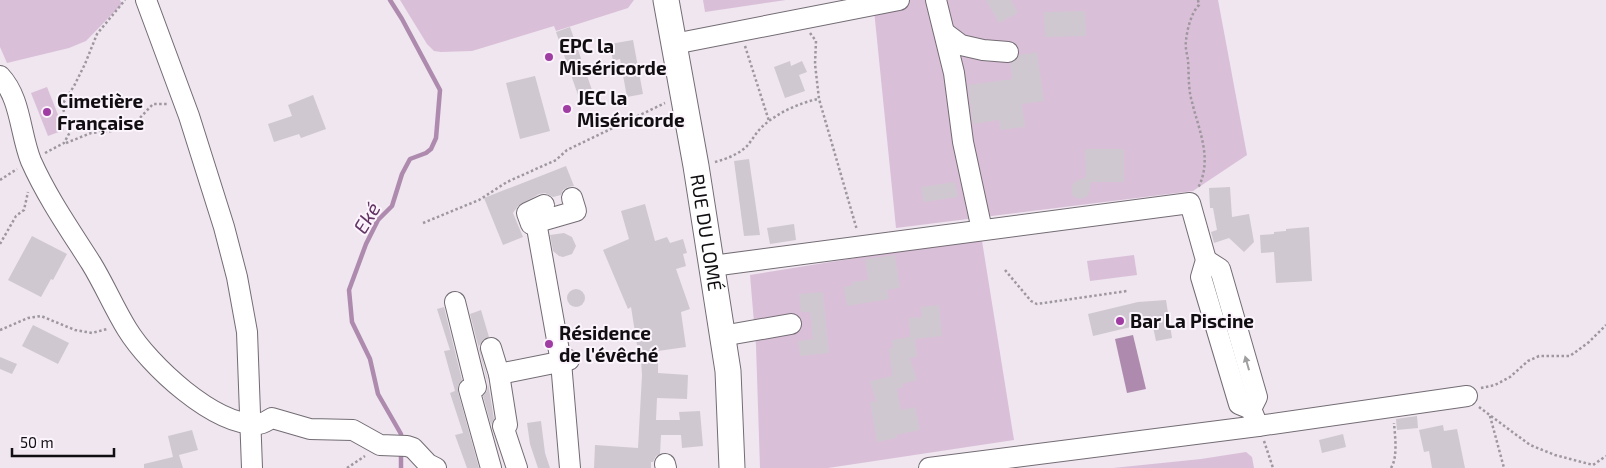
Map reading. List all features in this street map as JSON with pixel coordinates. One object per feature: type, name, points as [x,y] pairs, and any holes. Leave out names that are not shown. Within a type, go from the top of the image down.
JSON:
[{"type":"main road","name":"RUE DU LOMÉ","points":[[666,0],[696,166],[728,371],[732,468]]},
{"type":"street","points":[[146,0],[184,105],[224,227],[237,277],[247,332],[252,468]]},
{"type":"street","points":[[674,44],[899,0]]},
{"type":"street","points":[[936,0],[954,73],[962,142],[982,230]]},
{"type":"street","points":[[945,33],[961,45],[983,50],[1008,52]]},
{"type":"street","points":[[0,76],[11,93],[31,160],[45,188],[97,273],[128,330],[172,381],[204,406],[237,422],[260,424],[272,418],[310,429],[353,430],[380,445],[414,448],[428,464],[436,468]]},
{"type":"street","points":[[570,468],[565,361],[540,214],[576,211],[572,198]]},
{"type":"street","points":[[712,266],[1190,203],[1206,260],[1220,269],[1257,397],[1254,417]]},
{"type":"street","points":[[455,302],[476,387],[469,389],[491,468]]},
{"type":"street","points":[[722,336],[791,324]]},
{"type":"street","points":[[491,348],[499,374],[508,425],[503,426],[512,467]]},
{"type":"street","points":[[499,374],[565,361]]},
{"type":"street","points":[[930,468],[1254,417],[1393,406],[1466,396]]},
{"type":"path","points":[[64,144],[70,132],[62,105],[85,64],[97,34],[125,0]]},
{"type":"path","points":[[1190,203],[1201,182],[1206,156],[1200,127],[1191,101],[1185,42],[1190,22],[1195,9],[1199,5],[1198,0]]},
{"type":"path","points":[[800,20],[816,41],[818,99],[862,246]]},
{"type":"path","points":[[739,32],[769,121]]},
{"type":"path","points":[[423,224],[479,200],[507,182],[556,160],[567,150],[683,94]]},
{"type":"path","points":[[696,166],[724,160],[737,154],[762,126],[769,121],[804,102],[818,99]]},
{"type":"path","points":[[31,160],[91,132],[122,130],[138,120],[153,104],[184,105]]},
{"type":"path","points":[[0,244],[16,216],[24,210],[30,187],[45,188]]},
{"type":"path","points":[[1005,270],[1031,301],[1037,304],[1127,291]]},
{"type":"path","points":[[0,330],[28,318],[41,316],[75,330],[92,333],[106,329],[128,330]]},
{"type":"path","points":[[1606,325],[1589,342],[1570,356],[1538,356],[1528,361],[1510,377],[1495,384],[1470,391],[1466,396],[1530,445],[1555,455],[1593,466],[1606,456]]},
{"type":"path","points":[[1391,468],[1394,464],[1395,441],[1393,406]]},
{"type":"path","points":[[1489,414],[1504,468]]},
{"type":"path","points":[[1254,417],[1273,468]]},
{"type":"shaded area","points":[[0,0],[120,0],[122,4],[86,41],[69,48],[7,63],[0,47]]},
{"type":"shaded area","points":[[400,0],[634,0],[628,8],[556,31],[554,26],[472,51],[441,52],[434,51],[427,44]]},
{"type":"shaded area","points":[[703,0],[786,0],[705,12]]},
{"type":"shaded area","points":[[873,0],[1218,0],[1247,155],[1193,191],[896,228]]},
{"type":"shaded area","points":[[47,87],[64,130],[48,136],[31,93]]},
{"type":"shaded area","points":[[982,241],[1014,440],[828,468],[760,468],[756,346],[750,275],[874,255]]},
{"type":"shaded area","points":[[1134,255],[1137,275],[1090,281],[1087,261]]},
{"type":"shaded area","points":[[1133,335],[1146,389],[1127,393],[1115,339]]},
{"type":"shaded area","points":[[1246,452],[1252,457],[1254,468],[1113,468],[1201,459]]},
{"type":"building","points":[[986,0],[1011,0],[1018,13],[999,23]]},
{"type":"building","points":[[1085,11],[1086,36],[1045,37],[1044,12]]},
{"type":"building","points":[[570,27],[592,90],[578,95],[556,32]]},
{"type":"building","points":[[633,40],[643,94],[627,97],[620,59],[613,61],[610,44]]},
{"type":"building","points":[[1037,52],[1044,101],[1022,104],[1025,127],[1000,130],[999,120],[973,124],[968,85],[1012,79],[1010,63],[1017,59],[1019,55]]},
{"type":"building","points":[[790,61],[791,66],[802,61],[807,72],[799,75],[805,91],[785,98],[774,67]]},
{"type":"building","points":[[535,76],[550,131],[520,139],[506,83]]},
{"type":"building","points":[[313,95],[326,129],[301,138],[299,134],[274,142],[268,124],[292,116],[288,105]]},
{"type":"building","points":[[1085,149],[1124,149],[1124,182],[1091,182],[1089,194],[1086,197],[1082,199],[1074,197],[1072,186],[1074,182],[1086,177]]},
{"type":"building","points":[[749,159],[760,235],[744,236],[734,161]]},
{"type":"building","points":[[566,166],[574,186],[563,190],[561,195],[553,197],[545,193],[539,194],[518,206],[513,213],[523,237],[503,245],[484,198]]},
{"type":"building","points":[[955,182],[958,197],[924,202],[921,187]]},
{"type":"building","points":[[1230,187],[1232,217],[1249,214],[1254,242],[1244,252],[1229,238],[1214,243],[1211,232],[1217,230],[1213,208],[1210,208],[1209,188]]},
{"type":"building","points":[[645,204],[655,241],[667,237],[670,243],[683,239],[687,253],[683,254],[686,266],[676,269],[690,309],[681,312],[686,347],[658,351],[658,373],[688,375],[687,399],[657,398],[656,420],[680,420],[679,412],[700,411],[703,446],[682,448],[681,435],[661,435],[660,454],[651,462],[651,468],[594,468],[595,445],[638,448],[642,375],[640,345],[637,345],[631,307],[628,309],[603,250],[629,239],[621,211]]},
{"type":"building","points":[[794,224],[796,240],[770,244],[767,228]]},
{"type":"building","points":[[1309,227],[1312,281],[1276,283],[1274,252],[1261,253],[1260,235],[1274,234],[1274,232],[1286,231],[1286,229]]},
{"type":"building","points":[[564,233],[572,237],[576,246],[572,254],[563,257],[553,251],[550,235]]},
{"type":"building","points":[[32,236],[67,254],[41,297],[8,280]]},
{"type":"building","points":[[895,255],[900,288],[887,290],[889,299],[847,306],[844,287],[853,285],[852,282],[868,280],[865,259]]},
{"type":"building","points":[[572,289],[580,289],[585,294],[583,305],[572,307],[567,302],[567,294]]},
{"type":"building","points":[[823,292],[829,353],[800,356],[798,341],[813,339],[810,312],[801,312],[799,294]]},
{"type":"building","points":[[1166,300],[1172,338],[1156,341],[1152,322],[1093,336],[1088,314],[1138,302]]},
{"type":"building","points":[[939,305],[942,336],[915,339],[917,357],[910,358],[917,380],[902,384],[903,387],[897,389],[901,410],[915,407],[920,430],[896,435],[897,438],[877,442],[870,402],[876,401],[870,381],[892,376],[889,348],[893,348],[892,340],[910,337],[909,318],[922,317],[921,307]]},
{"type":"building","points":[[444,307],[462,380],[458,386],[458,392],[479,468],[467,468],[455,435],[463,433],[450,393],[455,391],[444,351],[450,350],[437,309]]},
{"type":"building","points":[[481,310],[489,337],[483,340],[479,346],[487,377],[494,419],[491,425],[483,396],[487,391],[488,384],[470,314]]},
{"type":"building","points":[[33,325],[69,343],[58,364],[22,346]]},
{"type":"building","points":[[0,357],[17,364],[12,374],[0,369]]},
{"type":"building","points":[[1417,416],[1418,428],[1397,430],[1396,419]]},
{"type":"building","points":[[541,421],[545,453],[550,468],[538,468],[530,444],[527,423]]},
{"type":"building","points":[[1443,425],[1444,431],[1457,429],[1465,468],[1432,468],[1429,451],[1424,452],[1419,430]]},
{"type":"building","points":[[192,430],[198,450],[179,455],[183,468],[144,468],[144,464],[173,457],[168,436]]},
{"type":"building","points":[[1343,434],[1346,447],[1322,453],[1319,440]]},
{"type":"waterway","name":"Eké","points":[[390,0],[440,90],[436,138],[431,149],[410,159],[402,174],[392,206],[378,220],[366,244],[349,290],[352,322],[370,359],[378,394],[401,434],[401,442]]},
{"type":"waterway","name":"Eké","points":[[401,452],[401,468]]},
{"type":"place","name":"EPC la Miséricorde","points":[[549,57]]},
{"type":"place","name":"JEC la Miséricorde","points":[[567,109]]},
{"type":"place","name":"Cimetière Française","points":[[47,112]]},
{"type":"place","name":"Bar La Piscine","points":[[1120,321]]},
{"type":"place","name":"Résidence de l'évêché","points":[[549,344]]}]
